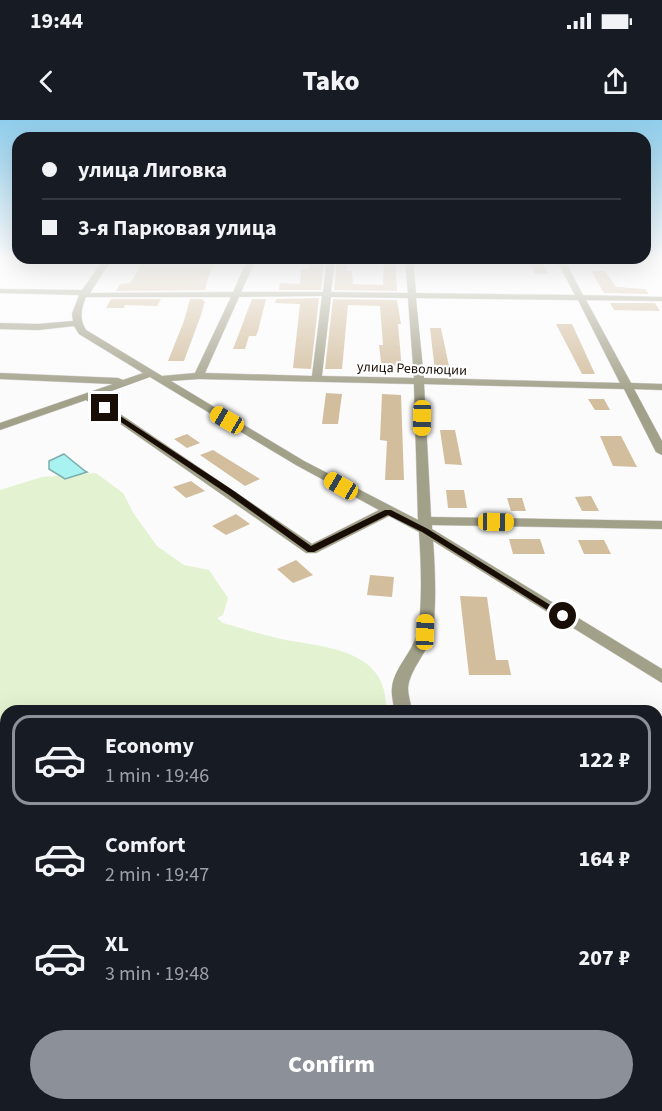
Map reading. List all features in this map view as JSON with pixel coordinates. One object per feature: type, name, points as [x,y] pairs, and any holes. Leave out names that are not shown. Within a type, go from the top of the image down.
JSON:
[{"type":"street","points":[[79,305],[75,314],[75,323],[87,336],[300,463],[388,512],[424,526],[662,677]]},
{"type":"street","points":[[199,376],[232,305]]},
{"type":"street","points":[[316,378],[326,305]]},
{"type":"street","points":[[402,705],[400,688],[406,670],[419,650],[425,632],[428,561],[424,526],[414,305]]},
{"type":"street","points":[[585,305],[662,452]]},
{"type":"street","points":[[0,326],[38,327],[75,323]]},
{"type":"street","points":[[0,376],[128,382]]},
{"type":"street","name":"улица Революции","points":[[0,427],[128,382],[156,377],[316,378],[662,387]]},
{"type":"street","points":[[87,396],[311,550],[388,512]]},
{"type":"street","points":[[424,526],[662,525]]},
{"type":"green space","points":[[96,473],[123,493],[134,514],[157,546],[184,565],[209,570],[228,598],[223,615],[217,618],[223,623],[278,638],[338,650],[354,656],[367,664],[378,676],[384,691],[385,705],[0,705],[0,490],[42,477]]},
{"type":"water","points":[[64,454],[87,472],[65,479],[49,469],[49,461]]},
{"type":"building","points":[[108,305],[125,305],[124,308],[106,308]]},
{"type":"building","points":[[188,305],[204,305],[184,361],[168,361]]},
{"type":"building","points":[[250,305],[264,305],[256,336],[249,336],[245,349],[233,349]]},
{"type":"building","points":[[300,305],[318,305],[311,369],[293,368]]},
{"type":"building","points":[[332,305],[348,305],[342,369],[325,369]]},
{"type":"building","points":[[356,305],[398,305],[401,324],[398,324],[402,371],[382,370],[379,345],[383,345],[380,306]]},
{"type":"building","points":[[611,305],[656,305],[660,311],[614,310]]},
{"type":"building","points":[[556,324],[572,324],[595,374],[582,374]]},
{"type":"building","points":[[430,328],[441,328],[450,371],[435,371]]},
{"type":"building","points":[[326,393],[342,394],[338,424],[322,424]]},
{"type":"building","points":[[382,394],[401,395],[404,480],[385,480],[387,441],[380,440]]},
{"type":"building","points":[[588,399],[604,399],[610,410],[595,410]]},
{"type":"building","points":[[440,430],[455,430],[462,465],[445,464]]},
{"type":"building","points":[[187,434],[200,443],[187,448],[174,439]]},
{"type":"building","points":[[600,436],[621,436],[637,467],[613,466]]},
{"type":"building","points":[[213,450],[260,479],[245,486],[200,455]]},
{"type":"building","points":[[191,481],[205,491],[186,498],[173,487]]},
{"type":"building","points":[[446,490],[464,490],[467,508],[448,508]]},
{"type":"building","points":[[591,496],[599,511],[582,511],[575,497]]},
{"type":"building","points":[[507,498],[522,498],[526,511],[511,511]]},
{"type":"building","points":[[236,514],[250,524],[226,535],[212,526]]},
{"type":"building","points":[[509,539],[540,539],[545,554],[513,554]]},
{"type":"building","points":[[578,540],[604,540],[611,554],[584,554]]},
{"type":"building","points":[[296,560],[313,575],[293,583],[277,569]]},
{"type":"building","points":[[370,575],[394,577],[392,597],[367,595]]},
{"type":"building","points":[[460,596],[487,597],[496,660],[508,660],[511,675],[469,675]]},
{"type":"route","points":[[105,408],[311,550],[388,512],[425,530],[563,616]]}]
